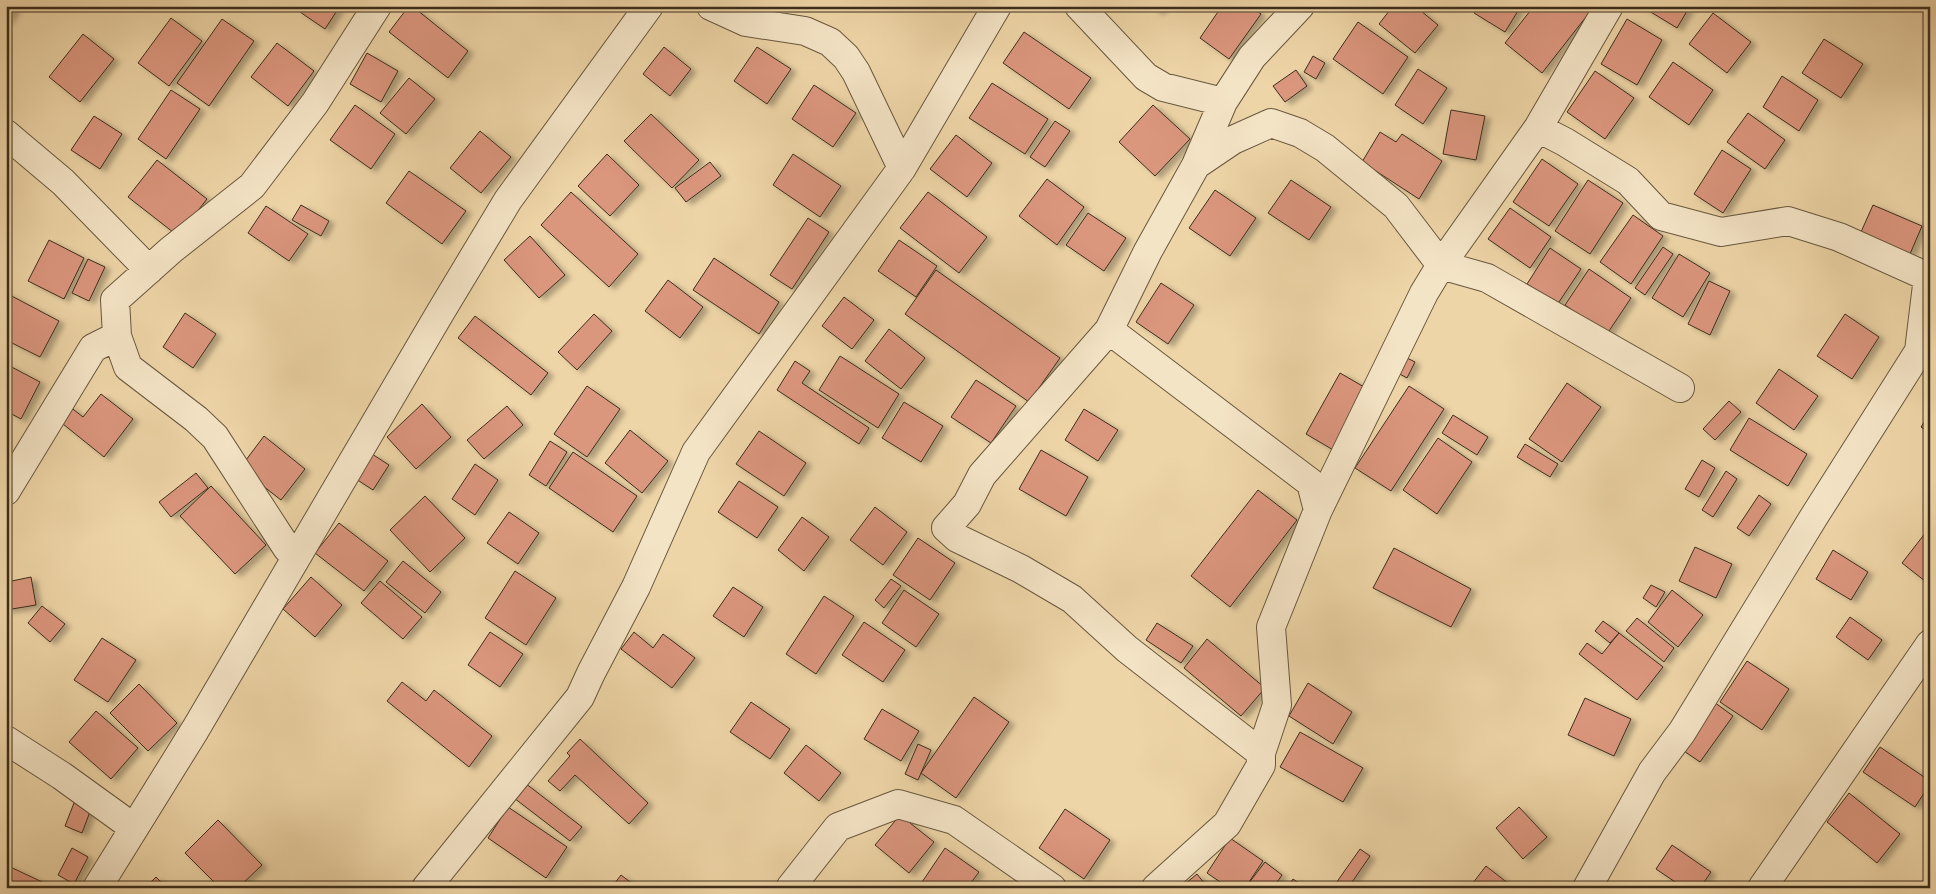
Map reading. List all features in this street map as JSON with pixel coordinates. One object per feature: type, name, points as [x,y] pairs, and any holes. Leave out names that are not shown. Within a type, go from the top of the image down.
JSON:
[{"type":"street","points":[[296,558],[287,548],[214,437],[196,419],[128,367],[118,336],[115,300],[171,250],[252,186],[316,103],[377,6]]},
{"type":"street","points":[[97,888],[195,730],[508,200],[649,6]]},
{"type":"street","points":[[711,6],[746,22],[806,31],[830,42],[846,57],[856,72],[902,168]]},
{"type":"street","points":[[426,888],[580,697],[636,587],[696,452],[902,168],[998,6]]},
{"type":"street","points":[[1078,6],[1146,78],[1163,87],[1223,102]]},
{"type":"street","points":[[1261,753],[1126,649],[1072,600],[1021,568],[957,538],[946,528],[967,504],[982,475],[1109,330],[1148,251],[1196,165],[1223,102],[1252,57],[1300,6]]},
{"type":"street","points":[[1156,888],[1227,824],[1261,765],[1261,753],[1277,705],[1271,627],[1318,510],[1424,293],[1441,265],[1538,128],[1609,6]]},
{"type":"street","points":[[1196,165],[1233,140],[1271,123],[1300,133],[1325,148],[1396,206],[1441,265],[1486,278],[1680,388]]},
{"type":"street","points":[[1538,128],[1565,142],[1628,181],[1662,216],[1721,232],[1788,220],[1838,237],[1928,277],[1924,354],[1815,515],[1682,732],[1652,772],[1587,888]]},
{"type":"street","points":[[6,134],[63,182],[149,270]]},
{"type":"street","points":[[1109,330],[1311,483],[1318,510]]},
{"type":"street","points":[[6,490],[93,348],[118,336]]},
{"type":"street","points":[[1762,888],[1930,644]]},
{"type":"street","points":[[6,740],[62,776],[134,828]]},
{"type":"street","points":[[790,888],[838,827],[898,804],[954,820],[1052,888]]},
{"type":"building","points":[[6,6],[16,6],[6,23]]},
{"type":"building","points":[[304,6],[340,6],[325,29],[300,12]]},
{"type":"building","points":[[409,6],[412,6],[468,51],[448,78],[389,32]]},
{"type":"building","points":[[1151,6],[1163,6],[1158,12]]},
{"type":"building","points":[[1222,6],[1250,6],[1261,14],[1229,59],[1200,38]]},
{"type":"building","points":[[1393,6],[1415,6],[1438,25],[1415,53],[1379,24]]},
{"type":"building","points":[[1478,6],[1521,6],[1505,32],[1474,13]]},
{"type":"building","points":[[1534,6],[1590,6],[1593,8],[1542,73],[1505,43]]},
{"type":"building","points":[[1641,6],[1690,6],[1677,28]]},
{"type":"building","points":[[1713,13],[1751,42],[1727,73],[1689,44]]},
{"type":"building","points":[[171,18],[202,41],[169,86],[138,63]]},
{"type":"building","points":[[222,19],[254,41],[209,106],[177,83]]},
{"type":"building","points":[[1627,19],[1662,40],[1637,85],[1601,64]]},
{"type":"building","points":[[1358,22],[1408,57],[1383,94],[1333,59]]},
{"type":"building","points":[[1024,32],[1091,78],[1069,109],[1003,63]]},
{"type":"building","points":[[83,34],[114,59],[80,102],[49,77]]},
{"type":"building","points":[[1824,39],[1863,64],[1841,98],[1802,73]]},
{"type":"building","points":[[277,43],[314,71],[288,106],[251,77]]},
{"type":"building","points":[[664,47],[691,69],[670,96],[643,74]]},
{"type":"building","points":[[757,47],[791,69],[767,104],[734,81]]},
{"type":"building","points":[[367,53],[398,71],[381,102],[350,84]]},
{"type":"building","points":[[1313,56],[1325,63],[1316,79],[1304,72]]},
{"type":"building","points":[[1673,62],[1713,90],[1689,125],[1649,97]]},
{"type":"building","points":[[1418,69],[1447,88],[1423,124],[1395,105]]},
{"type":"building","points":[[1296,70],[1307,86],[1285,102],[1273,86]]},
{"type":"building","points":[[1595,71],[1634,98],[1605,139],[1567,112]]},
{"type":"building","points":[[1782,76],[1818,100],[1799,131],[1763,107]]},
{"type":"building","points":[[409,78],[435,99],[406,134],[380,113]]},
{"type":"building","points":[[992,83],[1048,119],[1025,154],[969,118]]},
{"type":"building","points":[[814,85],[856,113],[833,147],[792,119]]},
{"type":"building","points":[[171,90],[200,109],[166,159],[138,139]]},
{"type":"building","points":[[355,105],[395,134],[371,169],[330,140]]},
{"type":"building","points":[[1153,105],[1190,139],[1155,176],[1119,142]]},
{"type":"building","points":[[1451,110],[1485,116],[1476,160],[1443,154]]},
{"type":"building","points":[[1748,113],[1785,140],[1765,169],[1727,142]]},
{"type":"building","points":[[651,114],[699,160],[672,188],[624,141]]},
{"type":"building","points":[[94,116],[122,134],[100,169],[71,150]]},
{"type":"building","points":[[1055,121],[1070,131],[1045,167],[1030,157]]},
{"type":"building","points":[[480,131],[511,157],[481,193],[450,168]]},
{"type":"building","points":[[1380,132],[1396,142],[1402,134],[1442,161],[1419,199],[1362,162]]},
{"type":"building","points":[[956,135],[992,163],[967,197],[930,169]]},
{"type":"building","points":[[1722,150],[1751,169],[1723,213],[1694,194]]},
{"type":"building","points":[[607,154],[639,185],[610,216],[578,186]]},
{"type":"building","points":[[793,154],[841,186],[820,217],[773,185]]},
{"type":"building","points":[[1542,159],[1578,184],[1549,226],[1513,202]]},
{"type":"building","points":[[157,160],[207,199],[178,236],[128,197]]},
{"type":"building","points":[[710,162],[721,176],[686,202],[675,188]]},
{"type":"building","points":[[409,171],[466,211],[442,244],[386,203]]},
{"type":"building","points":[[1047,179],[1084,207],[1057,245],[1019,216]]},
{"type":"building","points":[[1291,180],[1331,207],[1309,240],[1268,213]]},
{"type":"building","points":[[1588,180],[1623,203],[1590,254],[1555,231]]},
{"type":"building","points":[[1215,190],[1256,218],[1230,256],[1189,228]]},
{"type":"building","points":[[571,192],[638,254],[609,287],[541,225]]},
{"type":"building","points":[[928,192],[987,237],[959,273],[900,228]]},
{"type":"building","points":[[301,205],[329,221],[321,236],[292,220]]},
{"type":"building","points":[[1873,205],[1922,226],[1910,254],[1861,232]]},
{"type":"building","points":[[266,206],[308,234],[289,261],[248,233]]},
{"type":"building","points":[[1510,208],[1551,237],[1530,268],[1488,239]]},
{"type":"building","points":[[1088,213],[1126,238],[1104,271],[1066,245]]},
{"type":"building","points":[[1633,215],[1663,236],[1631,284],[1600,262]]},
{"type":"building","points":[[808,218],[829,232],[792,289],[770,275]]},
{"type":"building","points":[[530,236],[565,275],[539,298],[504,260]]},
{"type":"building","points":[[49,240],[84,258],[64,299],[28,281]]},
{"type":"building","points":[[899,240],[937,266],[916,297],[878,271]]},
{"type":"building","points":[[1663,247],[1673,254],[1645,295],[1635,288]]},
{"type":"building","points":[[1550,248],[1581,269],[1557,305],[1527,284]]},
{"type":"building","points":[[1679,254],[1710,273],[1683,317],[1652,298]]},
{"type":"building","points":[[714,258],[779,302],[759,334],[693,290]]},
{"type":"building","points":[[88,259],[105,267],[89,301],[72,293]]},
{"type":"building","points":[[1589,269],[1631,298],[1607,334],[1565,305]]},
{"type":"building","points":[[936,270],[1060,358],[1029,402],[905,314]]},
{"type":"building","points":[[668,280],[703,307],[680,338],[645,311]]},
{"type":"building","points":[[1709,281],[1730,291],[1710,335],[1688,324]]},
{"type":"building","points":[[1161,283],[1194,305],[1168,344],[1136,322]]},
{"type":"building","points":[[6,293],[59,321],[40,357],[6,340]]},
{"type":"building","points":[[844,297],[874,320],[852,349],[822,326]]},
{"type":"building","points":[[185,313],[216,334],[193,368],[163,347]]},
{"type":"building","points":[[594,314],[612,331],[577,370],[558,352]]},
{"type":"building","points":[[1845,314],[1879,337],[1852,379],[1817,356]]},
{"type":"building","points":[[475,316],[548,373],[531,395],[458,338]]},
{"type":"building","points":[[889,329],[925,358],[901,389],[865,361]]},
{"type":"building","points":[[840,356],[899,394],[878,428],[819,390]]},
{"type":"building","points":[[1405,357],[1415,362],[1407,378],[1396,372]]},
{"type":"building","points":[[795,361],[810,371],[802,383],[869,428],[859,444],[777,390]]},
{"type":"building","points":[[6,364],[40,382],[21,419],[6,411]]},
{"type":"building","points":[[1779,369],[1818,396],[1794,430],[1756,403]]},
{"type":"building","points":[[1340,373],[1371,391],[1335,451],[1306,434]]},
{"type":"building","points":[[976,380],[1016,406],[991,443],[951,417]]},
{"type":"building","points":[[1567,383],[1601,407],[1562,462],[1529,439]]},
{"type":"building","points":[[587,386],[620,409],[587,457],[554,434]]},
{"type":"building","points":[[1409,386],[1444,409],[1391,491],[1355,468]]},
{"type":"building","points":[[101,394],[133,419],[104,457],[58,420],[69,406],[83,417]]},
{"type":"building","points":[[1729,401],[1741,412],[1715,440],[1703,429]]},
{"type":"building","points":[[904,402],[943,426],[921,462],[882,438]]},
{"type":"building","points":[[422,404],[451,437],[416,469],[387,437]]},
{"type":"building","points":[[507,406],[523,425],[484,459],[467,440]]},
{"type":"building","points":[[1084,409],[1118,430],[1098,461],[1065,440]]},
{"type":"building","points":[[1930,413],[1930,433],[1921,427]]},
{"type":"building","points":[[1453,415],[1488,437],[1477,455],[1442,433]]},
{"type":"building","points":[[1749,418],[1807,454],[1788,486],[1730,450]]},
{"type":"building","points":[[630,430],[668,461],[642,493],[605,463]]},
{"type":"building","points":[[759,431],[806,463],[784,496],[736,464]]},
{"type":"building","points":[[264,436],[305,469],[281,500],[240,468]]},
{"type":"building","points":[[1438,438],[1472,462],[1437,514],[1403,490]]},
{"type":"building","points":[[550,441],[567,452],[546,486],[529,475]]},
{"type":"building","points":[[1525,444],[1558,464],[1550,477],[1517,457]]},
{"type":"building","points":[[1041,450],[1088,477],[1066,516],[1019,489]]},
{"type":"building","points":[[573,452],[637,496],[613,532],[549,488]]},
{"type":"building","points":[[372,454],[389,465],[373,490],[356,479]]},
{"type":"building","points":[[1702,460],[1715,468],[1699,497],[1685,489]]},
{"type":"building","points":[[475,464],[498,480],[475,515],[452,499]]},
{"type":"building","points":[[1726,471],[1737,479],[1713,517],[1702,510]]},
{"type":"building","points":[[196,473],[208,488],[171,517],[159,502]]},
{"type":"building","points":[[739,481],[778,507],[757,538],[718,512]]},
{"type":"building","points":[[211,486],[266,545],[235,574],[180,516]]},
{"type":"building","points":[[1258,490],[1297,520],[1230,607],[1191,576]]},
{"type":"building","points":[[1759,495],[1771,504],[1749,536],[1737,528]]},
{"type":"building","points":[[425,496],[465,538],[430,572],[390,530]]},
{"type":"building","points":[[875,507],[907,532],[883,565],[850,540]]},
{"type":"building","points":[[509,512],[539,533],[518,564],[487,543]]},
{"type":"building","points":[[802,517],[829,537],[804,571],[778,550]]},
{"type":"building","points":[[339,523],[388,561],[364,591],[315,553]]},
{"type":"building","points":[[1930,527],[1930,585],[1902,563]]},
{"type":"building","points":[[918,538],[955,563],[930,600],[893,575]]},
{"type":"building","points":[[1695,547],[1732,564],[1716,598],[1679,581]]},
{"type":"building","points":[[1394,548],[1471,589],[1451,627],[1373,588]]},
{"type":"building","points":[[1833,550],[1868,572],[1851,600],[1816,579]]},
{"type":"building","points":[[403,561],[441,592],[425,613],[386,582]]},
{"type":"building","points":[[515,571],[556,598],[526,645],[485,618]]},
{"type":"building","points":[[31,577],[36,605],[6,610],[6,578],[7,582]]},
{"type":"building","points":[[311,577],[342,605],[315,637],[283,609]]},
{"type":"building","points":[[891,579],[901,586],[884,608],[875,600]]},
{"type":"building","points":[[380,581],[422,617],[403,639],[361,603]]},
{"type":"building","points":[[1651,585],[1665,592],[1656,607],[1643,598]]},
{"type":"building","points":[[733,587],[763,607],[744,637],[713,616]]},
{"type":"building","points":[[904,590],[939,614],[916,647],[882,623]]},
{"type":"building","points":[[1672,590],[1703,615],[1678,647],[1648,622]]},
{"type":"building","points":[[824,596],[854,616],[816,674],[786,654]]},
{"type":"building","points":[[42,606],[65,624],[50,642],[28,623]]},
{"type":"building","points":[[1850,617],[1882,640],[1868,660],[1836,637]]},
{"type":"building","points":[[1637,618],[1674,648],[1664,662],[1626,631]]},
{"type":"building","points":[[1603,621],[1619,633],[1610,643],[1595,631]]},
{"type":"building","points":[[864,622],[905,650],[883,682],[842,655]]},
{"type":"building","points":[[1157,623],[1193,646],[1181,663],[1146,640]]},
{"type":"building","points":[[490,632],[523,654],[500,687],[468,665]]},
{"type":"building","points":[[634,632],[653,648],[663,634],[695,658],[672,688],[621,649]]},
{"type":"building","points":[[1619,633],[1663,667],[1637,700],[1579,654],[1587,643],[1602,654]]},
{"type":"building","points":[[102,638],[136,660],[108,702],[74,680]]},
{"type":"building","points":[[1207,639],[1265,688],[1241,716],[1184,668]]},
{"type":"building","points":[[1747,661],[1789,689],[1762,730],[1720,702]]},
{"type":"building","points":[[402,682],[426,701],[434,690],[492,736],[469,767],[387,701]]},
{"type":"building","points":[[1308,683],[1352,712],[1333,744],[1289,716]]},
{"type":"building","points":[[139,684],[177,723],[148,751],[110,713]]},
{"type":"building","points":[[974,697],[1009,722],[956,798],[921,773]]},
{"type":"building","points":[[1585,698],[1631,719],[1614,756],[1568,735]]},
{"type":"building","points":[[751,702],[790,729],[770,759],[730,732]]},
{"type":"building","points":[[1714,702],[1733,716],[1700,762],[1681,749]]},
{"type":"building","points":[[882,709],[919,731],[901,761],[864,739]]},
{"type":"building","points":[[96,711],[138,748],[111,779],[69,742]]},
{"type":"building","points":[[1300,732],[1363,768],[1343,802],[1280,767]]},
{"type":"building","points":[[580,739],[648,803],[629,824],[575,775],[560,791],[548,781],[570,756],[567,753]]},
{"type":"building","points":[[918,744],[931,750],[918,780],[905,774]]},
{"type":"building","points":[[806,745],[841,773],[819,801],[784,773]]},
{"type":"building","points":[[1880,747],[1930,781],[1915,807],[1863,772]]},
{"type":"building","points":[[525,783],[582,827],[570,841],[514,798]]},
{"type":"building","points":[[1849,793],[1900,834],[1877,863],[1827,822]]},
{"type":"building","points":[[74,803],[91,809],[82,833],[65,826]]},
{"type":"building","points":[[508,807],[567,847],[546,878],[488,838]]},
{"type":"building","points":[[1519,807],[1547,837],[1523,859],[1496,828]]},
{"type":"building","points":[[1065,809],[1110,840],[1084,879],[1039,848]]},
{"type":"building","points":[[900,815],[934,842],[909,873],[875,845]]},
{"type":"building","points":[[218,820],[262,865],[238,888],[220,888],[185,853]]},
{"type":"building","points":[[1230,838],[1263,861],[1245,888],[1229,888],[1207,873]]},
{"type":"building","points":[[1672,845],[1711,872],[1700,888],[1684,888],[1656,869]]},
{"type":"building","points":[[72,848],[88,857],[74,884],[58,875]]},
{"type":"building","points":[[945,848],[979,872],[967,888],[918,888]]},
{"type":"building","points":[[1360,849],[1370,856],[1348,888],[1337,888],[1334,886]]},
{"type":"building","points":[[1265,862],[1282,875],[1273,888],[1245,888]]},
{"type":"building","points":[[6,865],[53,887],[53,888],[6,888]]},
{"type":"building","points":[[1486,866],[1514,888],[1469,888]]},
{"type":"building","points":[[1197,874],[1208,888],[1190,888],[1186,883]]},
{"type":"building","points":[[621,875],[638,888],[611,888]]},
{"type":"building","points":[[156,877],[167,888],[145,888]]},
{"type":"building","points":[[1293,879],[1303,886],[1301,888],[1287,888]]}]
